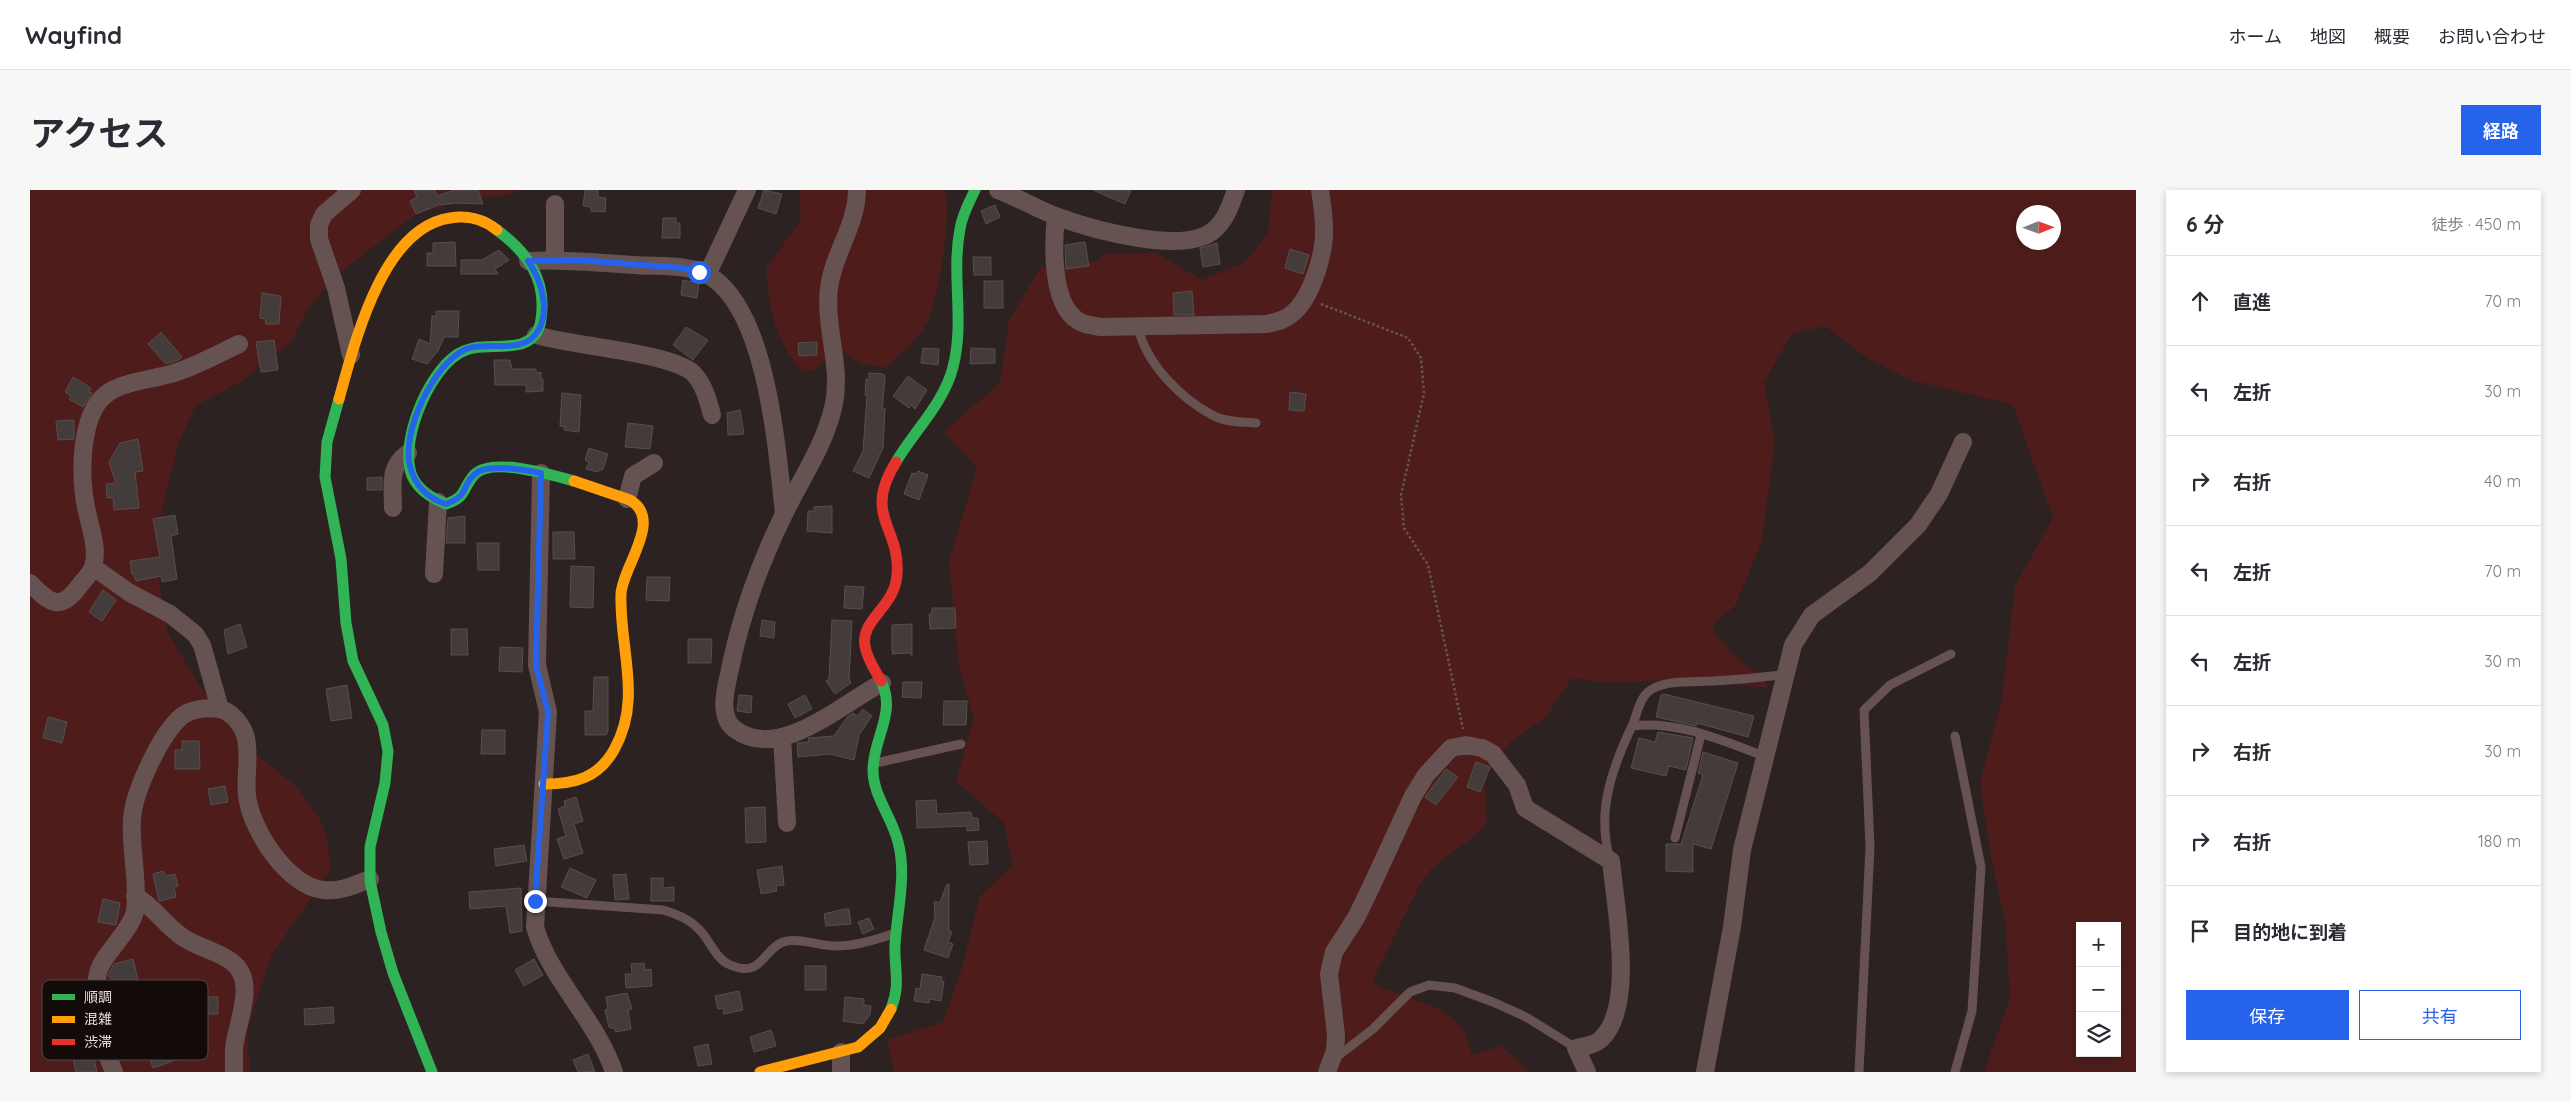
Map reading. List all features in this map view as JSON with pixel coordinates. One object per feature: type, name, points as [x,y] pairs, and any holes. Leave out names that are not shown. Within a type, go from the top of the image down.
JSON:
[{"type":"street","points":[[351,355],[336,288],[319,239],[319,225],[324,214],[352,190]]},
{"type":"street","points":[[707,275],[747,190]]},
{"type":"street","points":[[856,190],[857,201],[829,288],[831,326],[837,372],[833,408],[805,477],[784,514],[744,609],[728,678],[725,713],[728,724],[736,731],[766,739],[782,737],[802,731],[882,682]]},
{"type":"street","points":[[760,1072],[841,1052],[858,1047],[869,1040],[886,1017],[893,1002],[898,982],[896,933],[902,869],[900,849],[895,826],[874,780],[874,764],[888,713],[887,696],[882,682],[866,652],[864,641],[865,632],[873,619],[888,603],[897,576],[898,560],[895,546],[886,530],[882,508],[882,490],[891,470],[944,391],[954,366],[958,309],[959,231],[962,217],[975,190]]},
{"type":"street","points":[[998,190],[1056,216],[1113,233],[1150,239],[1187,240],[1213,231],[1221,222],[1236,190]]},
{"type":"street","points":[[1056,216],[1053,238],[1058,284],[1062,303],[1077,321],[1094,326],[1278,322],[1294,313],[1304,298],[1322,254],[1324,230],[1320,190]]},
{"type":"street","points":[[555,204],[555,260]]},
{"type":"street","points":[[432,1072],[398,993],[383,946],[370,879],[369,861],[388,758],[387,737],[379,714],[358,678],[346,632],[340,555],[328,499],[324,454],[351,355],[382,279],[402,246],[425,224],[453,218],[472,218],[500,230],[528,261],[543,290],[544,306],[540,327],[536,335],[527,341],[516,345],[475,346],[465,350],[441,368],[433,381],[411,431],[408,453],[409,464],[417,485],[428,497],[446,504],[462,496],[474,474],[481,470],[525,470],[627,499],[635,504],[644,524],[642,533],[622,578],[621,614],[630,690],[628,719],[616,749],[597,772],[570,784],[544,784]]},
{"type":"street","points":[[528,261],[555,260],[682,268],[707,275],[730,294],[755,342],[773,415],[784,514]]},
{"type":"street","points":[[536,335],[658,359],[682,366],[699,380],[712,415]]},
{"type":"street","points":[[30,583],[46,599],[60,602],[67,600],[76,591],[93,567],[93,545],[83,490],[83,452],[98,402],[112,388],[177,372],[239,344]]},
{"type":"street","points":[[1705,1072],[1732,927],[1742,850],[1793,645],[1812,615],[1870,573],[1918,525],[1939,494],[1963,442]]},
{"type":"street","points":[[393,508],[393,475],[397,461],[408,453]]},
{"type":"street","points":[[627,499],[633,476],[654,463]]},
{"type":"street","points":[[541,473],[536,665],[548,712],[535,901],[537,935],[605,1049],[614,1072]]},
{"type":"street","points":[[434,574],[438,502]]},
{"type":"street","points":[[93,567],[130,593],[170,614],[196,634],[202,645],[220,709]]},
{"type":"street","points":[[98,980],[98,970],[135,912],[132,817],[140,786],[166,737],[183,715],[199,710],[220,709],[234,718],[246,737],[249,806],[260,832],[285,868],[309,885],[324,890],[345,889],[370,879]]},
{"type":"street","points":[[782,737],[787,824]]},
{"type":"street","points":[[1329,1066],[1336,1035],[1329,974],[1334,952],[1356,918],[1413,796],[1426,775],[1451,748],[1466,745],[1482,748],[1498,760],[1517,785],[1525,808],[1611,861],[1622,953],[1615,1016],[1601,1039],[1594,1044],[1576,1048],[1588,1072]]},
{"type":"street","points":[[135,896],[153,907],[173,931],[192,944],[231,961],[242,974],[244,989],[234,1048],[234,1072]]},
{"type":"street","points":[[841,1052],[841,1072]]},
{"type":"street","points":[[110,1060],[114,1072]]},
{"type":"lane","points":[[1138,326],[1144,349],[1179,390],[1215,416],[1256,423]]},
{"type":"lane","points":[[1859,1072],[1870,848],[1864,710],[1890,685],[1951,654]]},
{"type":"lane","points":[[1611,861],[1606,844],[1607,797],[1612,772],[1621,746],[1632,726],[1643,697],[1654,688],[1674,683],[1784,675]]},
{"type":"lane","points":[[1632,726],[1651,723],[1701,734],[1764,756]]},
{"type":"lane","points":[[1674,838],[1701,734]]},
{"type":"lane","points":[[1955,736],[1981,867],[1972,1011],[1955,1072]]},
{"type":"lane","points":[[874,764],[961,744]]},
{"type":"lane","points":[[535,901],[663,910],[676,914],[698,928],[724,961],[740,967],[750,968],[759,964],[775,947],[787,941],[834,946],[850,945],[896,933]]},
{"type":"lane","points":[[1329,1066],[1373,1029],[1410,992],[1429,985],[1455,988],[1493,1002],[1526,1017],[1576,1048]]},
{"type":"path","points":[[1304,298],[1408,338],[1421,358],[1424,393],[1402,495],[1404,528],[1428,565],[1466,745]]},
{"type":"shaded area","points":[[30,190],[519,190],[508,195],[472,199],[416,214],[338,274],[308,309],[292,341],[241,382],[196,405],[178,444],[161,515],[159,580],[168,633],[199,685],[240,741],[297,787],[320,820],[327,837],[331,870],[271,956],[247,1031],[250,1072],[30,1072]]},
{"type":"shaded area","points":[[799,190],[945,190],[947,202],[946,236],[940,277],[932,311],[927,323],[918,336],[885,368],[860,363],[845,353],[830,354],[817,369],[804,373],[794,361],[780,336],[769,299],[766,269],[801,220]]},
{"type":"shaded area","points":[[1272,190],[2136,190],[2136,1072],[1984,1072],[2010,998],[2006,927],[1991,857],[1980,783],[2002,698],[2015,586],[2053,518],[2013,405],[1907,379],[1866,357],[1825,326],[1792,334],[1764,382],[1775,442],[1762,541],[1735,606],[1715,622],[1713,632],[1744,665],[1761,674],[1768,688],[1682,679],[1609,683],[1572,678],[1546,717],[1511,741],[1485,778],[1487,822],[1478,833],[1432,868],[1418,888],[1372,982],[1423,1002],[1447,1014],[1465,1033],[1472,1055],[1502,1046],[1529,1072],[894,1072],[887,1040],[943,1022],[962,968],[980,896],[1013,865],[1004,823],[956,781],[974,718],[959,668],[949,562],[977,467],[944,432],[1000,383],[1009,320],[1041,267],[1098,261],[1104,254],[1156,253],[1202,280],[1246,262],[1268,233]]},
{"type":"building","points":[[414,190],[435,190],[437,196],[455,190],[478,190],[483,204],[456,203],[438,205],[416,214],[410,201],[417,197]]},
{"type":"building","points":[[585,190],[598,190],[598,197],[606,198],[605,212],[591,211],[591,207],[583,206]]},
{"type":"building","points":[[764,190],[782,194],[776,214],[758,208]]},
{"type":"building","points":[[1093,190],[1131,190],[1125,204]]},
{"type":"building","points":[[995,205],[1000,217],[986,224],[981,211]]},
{"type":"building","points":[[663,218],[676,218],[676,223],[680,223],[680,238],[662,238]]},
{"type":"building","points":[[455,242],[456,266],[427,266],[427,253],[433,253],[433,243]]},
{"type":"building","points":[[1085,242],[1089,266],[1066,269],[1065,245]]},
{"type":"building","points":[[1217,243],[1220,264],[1203,267],[1200,248]]},
{"type":"building","points":[[1290,249],[1309,255],[1303,274],[1285,268]]},
{"type":"building","points":[[499,250],[509,260],[495,269],[498,274],[461,274],[461,260],[482,260]]},
{"type":"building","points":[[973,257],[991,257],[991,275],[974,275]]},
{"type":"building","points":[[683,280],[699,283],[697,298],[681,295]]},
{"type":"building","points":[[984,281],[1003,281],[1003,308],[984,308]]},
{"type":"building","points":[[1192,291],[1194,315],[1174,315],[1173,293]]},
{"type":"building","points":[[262,293],[281,296],[279,324],[266,324],[265,319],[260,318]]},
{"type":"building","points":[[436,311],[459,311],[458,337],[444,337],[438,351],[427,364],[412,359],[419,339],[430,344],[432,316],[436,316]]},
{"type":"building","points":[[686,327],[708,340],[693,360],[673,345]]},
{"type":"building","points":[[161,332],[182,357],[178,360],[166,364],[148,344]]},
{"type":"building","points":[[274,340],[278,370],[261,372],[256,342]]},
{"type":"building","points":[[817,342],[817,355],[799,356],[798,343]]},
{"type":"building","points":[[923,348],[939,349],[938,365],[921,363]]},
{"type":"building","points":[[971,348],[995,349],[995,363],[970,364]]},
{"type":"building","points":[[494,360],[510,360],[512,369],[536,369],[536,373],[541,372],[543,391],[526,392],[526,385],[495,385]]},
{"type":"building","points":[[869,373],[883,374],[885,376],[882,412],[885,408],[883,448],[869,478],[853,471],[863,451],[867,396],[865,395],[866,379],[869,380]]},
{"type":"building","points":[[908,376],[927,390],[915,409],[911,405],[909,408],[893,396]]},
{"type":"building","points":[[73,377],[91,388],[89,392],[92,393],[83,407],[69,399],[71,396],[65,392]]},
{"type":"building","points":[[1290,392],[1306,394],[1304,411],[1289,410]]},
{"type":"building","points":[[562,393],[581,395],[579,432],[564,430],[565,427],[560,426]]},
{"type":"building","points":[[740,410],[744,434],[728,435],[727,413]]},
{"type":"building","points":[[74,420],[74,439],[58,440],[56,421]]},
{"type":"building","points":[[628,423],[653,426],[650,449],[625,447]]},
{"type":"building","points":[[138,439],[143,471],[135,472],[139,508],[114,510],[113,498],[107,498],[106,484],[116,483],[109,462],[120,443]]},
{"type":"building","points":[[589,448],[608,454],[603,469],[596,472],[586,469],[589,462],[585,460]]},
{"type":"building","points":[[918,471],[928,475],[919,500],[904,494],[912,473],[916,474]]},
{"type":"building","points":[[382,477],[382,490],[367,490],[367,478]]},
{"type":"building","points":[[832,506],[832,533],[807,531],[808,511],[814,511],[814,507]]},
{"type":"building","points":[[175,515],[178,534],[171,536],[177,579],[162,582],[161,576],[136,581],[134,574],[132,574],[130,561],[160,557],[153,519]]},
{"type":"building","points":[[465,516],[465,543],[446,543],[448,518]]},
{"type":"building","points":[[553,532],[574,532],[575,559],[553,559]]},
{"type":"building","points":[[477,543],[499,543],[499,570],[478,570]]},
{"type":"building","points":[[571,566],[594,567],[593,608],[570,607]]},
{"type":"building","points":[[647,577],[670,577],[669,601],[646,600]]},
{"type":"building","points":[[845,586],[864,587],[862,609],[844,608]]},
{"type":"building","points":[[103,590],[116,600],[102,621],[89,612]]},
{"type":"building","points":[[932,608],[955,608],[956,628],[930,629],[929,614],[932,614]]},
{"type":"building","points":[[762,620],[775,622],[774,638],[760,636]]},
{"type":"building","points":[[832,620],[852,621],[849,679],[851,683],[835,694],[826,681],[829,679]]},
{"type":"building","points":[[240,624],[247,647],[228,654],[224,630]]},
{"type":"building","points":[[912,624],[912,656],[910,653],[892,654],[894,651],[892,652],[892,625]]},
{"type":"building","points":[[451,629],[467,629],[468,655],[451,655]]},
{"type":"building","points":[[688,639],[712,639],[711,663],[688,663]]},
{"type":"building","points":[[500,647],[523,648],[522,672],[499,671]]},
{"type":"building","points":[[594,677],[608,677],[608,731],[606,735],[585,735],[585,711],[593,711]]},
{"type":"building","points":[[903,682],[922,682],[921,698],[902,697]]},
{"type":"building","points":[[347,685],[352,718],[331,721],[326,689]]},
{"type":"building","points":[[1664,694],[1754,716],[1748,737],[1697,723],[1696,726],[1656,717],[1661,695]]},
{"type":"building","points":[[739,695],[752,696],[751,713],[737,711]]},
{"type":"building","points":[[805,695],[812,709],[795,718],[788,704]]},
{"type":"building","points":[[944,701],[967,701],[966,725],[943,725]]},
{"type":"building","points":[[863,709],[872,716],[859,735],[854,760],[830,754],[798,757],[797,743],[809,742],[808,738],[834,736],[848,716],[853,713],[858,716]]},
{"type":"building","points":[[48,717],[67,722],[62,743],[43,738]]},
{"type":"building","points":[[482,730],[505,730],[505,754],[481,754]]},
{"type":"building","points":[[1658,732],[1693,738],[1686,770],[1669,766],[1666,776],[1631,768],[1639,738],[1655,742]]},
{"type":"building","points":[[182,741],[199,741],[200,769],[175,769],[175,750],[182,750]]},
{"type":"building","points":[[1703,752],[1738,763],[1711,849],[1693,844],[1693,872],[1666,871],[1666,844],[1681,844],[1703,775],[1698,773]]},
{"type":"building","points":[[1476,762],[1490,767],[1480,792],[1467,787]]},
{"type":"building","points":[[1446,769],[1458,777],[1436,805],[1425,797]]},
{"type":"building","points":[[225,786],[228,802],[211,805],[208,789]]},
{"type":"building","points":[[576,797],[583,821],[574,824],[583,853],[564,859],[557,839],[566,836],[558,809],[565,806],[564,801]]},
{"type":"building","points":[[936,800],[937,814],[971,812],[972,818],[978,818],[979,830],[967,831],[967,826],[917,828],[916,801]]},
{"type":"building","points":[[765,807],[766,842],[746,843],[745,808]]},
{"type":"building","points":[[987,841],[988,864],[970,865],[968,842]]},
{"type":"building","points":[[524,845],[527,861],[496,866],[494,849]]},
{"type":"building","points":[[782,866],[784,885],[776,886],[777,891],[761,894],[757,870]]},
{"type":"building","points":[[570,868],[596,880],[587,898],[561,887]]},
{"type":"building","points":[[163,871],[167,876],[175,874],[178,886],[174,887],[176,897],[159,901],[153,874]]},
{"type":"building","points":[[626,874],[629,899],[615,900],[613,875]]},
{"type":"building","points":[[651,878],[663,878],[663,888],[674,887],[674,901],[651,901]]},
{"type":"building","points":[[947,884],[949,884],[949,931],[952,932],[948,942],[953,944],[948,958],[924,950],[935,917],[934,902],[940,902]]},
{"type":"building","points":[[521,888],[522,931],[510,933],[506,906],[470,909],[469,892]]},
{"type":"building","points":[[103,899],[120,903],[116,925],[98,922]]},
{"type":"building","points":[[849,909],[851,924],[826,926],[824,914]]},
{"type":"building","points":[[869,918],[874,929],[863,934],[858,922]]},
{"type":"building","points":[[133,959],[138,980],[115,980],[108,976],[114,964]]},
{"type":"building","points":[[534,959],[543,975],[524,986],[515,970]]},
{"type":"building","points":[[644,963],[645,970],[651,969],[652,986],[626,988],[625,974],[632,974],[631,964]]},
{"type":"building","points":[[805,966],[826,966],[826,990],[805,990]]},
{"type":"building","points":[[922,974],[942,977],[941,981],[944,981],[941,1001],[930,999],[929,1003],[914,1001],[916,988],[920,989]]},
{"type":"building","points":[[739,991],[743,1010],[724,1014],[723,1008],[718,1009],[715,996]]},
{"type":"building","points":[[627,993],[632,1009],[628,1010],[631,1029],[616,1032],[615,1029],[609,1027],[605,1010],[608,1009],[606,997]]},
{"type":"building","points":[[208,997],[218,997],[218,1014],[208,1014]]},
{"type":"building","points":[[845,997],[864,999],[864,1005],[871,1006],[870,1015],[863,1024],[843,1021]]},
{"type":"building","points":[[333,1007],[334,1023],[305,1025],[304,1009]]},
{"type":"building","points":[[771,1030],[776,1046],[754,1052],[750,1037]]},
{"type":"building","points":[[708,1044],[712,1064],[698,1066],[694,1047]]},
{"type":"building","points":[[588,1054],[595,1072],[578,1072],[573,1060]]},
{"type":"building","points":[[73,1060],[94,1060],[97,1072],[76,1072]]},
{"type":"building","points":[[150,1060],[176,1060],[153,1068]]},
{"type":"traffic: fast","points":[[896,462],[943,393],[953,367],[958,332],[957,264],[960,229],[962,219],[975,190]]},
{"type":"traffic: fast","points":[[497,230],[518,248],[533,268],[541,292],[542,305],[539,327],[532,337],[521,344],[479,347],[463,351],[445,366],[435,379],[418,411],[409,446],[409,462],[412,476],[418,486],[426,493],[446,504],[461,495],[475,474],[484,469],[495,467],[523,469],[574,481]]},
{"type":"traffic: fast","points":[[339,399],[327,442],[325,477],[341,559],[346,623],[353,661],[383,725],[388,751],[385,783],[370,847],[370,881],[381,932],[393,973],[432,1072]]},
{"type":"traffic: fast","points":[[881,681],[885,693],[886,715],[876,747],[873,770],[874,780],[879,798],[898,842],[902,867],[895,945],[896,992],[891,1009]]},
{"type":"traffic: slow","points":[[339,399],[363,319],[389,265],[406,242],[426,226],[450,218],[463,217],[475,219],[487,223],[497,230]]},
{"type":"traffic: slow","points":[[544,784],[576,781],[585,778],[601,767],[608,760],[623,731],[627,712],[628,673],[621,614],[621,594],[623,583],[639,544],[643,519],[639,509],[630,500],[574,481]]},
{"type":"traffic: slow","points":[[760,1072],[858,1047],[880,1028],[891,1009]]},
{"type":"traffic: jam","points":[[881,681],[868,655],[865,637],[872,621],[890,596],[895,586],[897,575],[897,558],[894,544],[882,509],[882,496],[886,481],[896,462]]},
{"type":"route","points":[[535,901],[548,712],[546,697],[540,684],[536,665],[541,473],[525,470],[481,470],[474,474],[462,496],[446,504],[438,502],[428,497],[417,485],[411,472],[408,445],[411,431],[433,381],[441,368],[455,356],[475,346],[516,345],[534,337],[540,327],[544,306],[543,290],[528,261],[578,260],[682,268],[699,272]]}]
